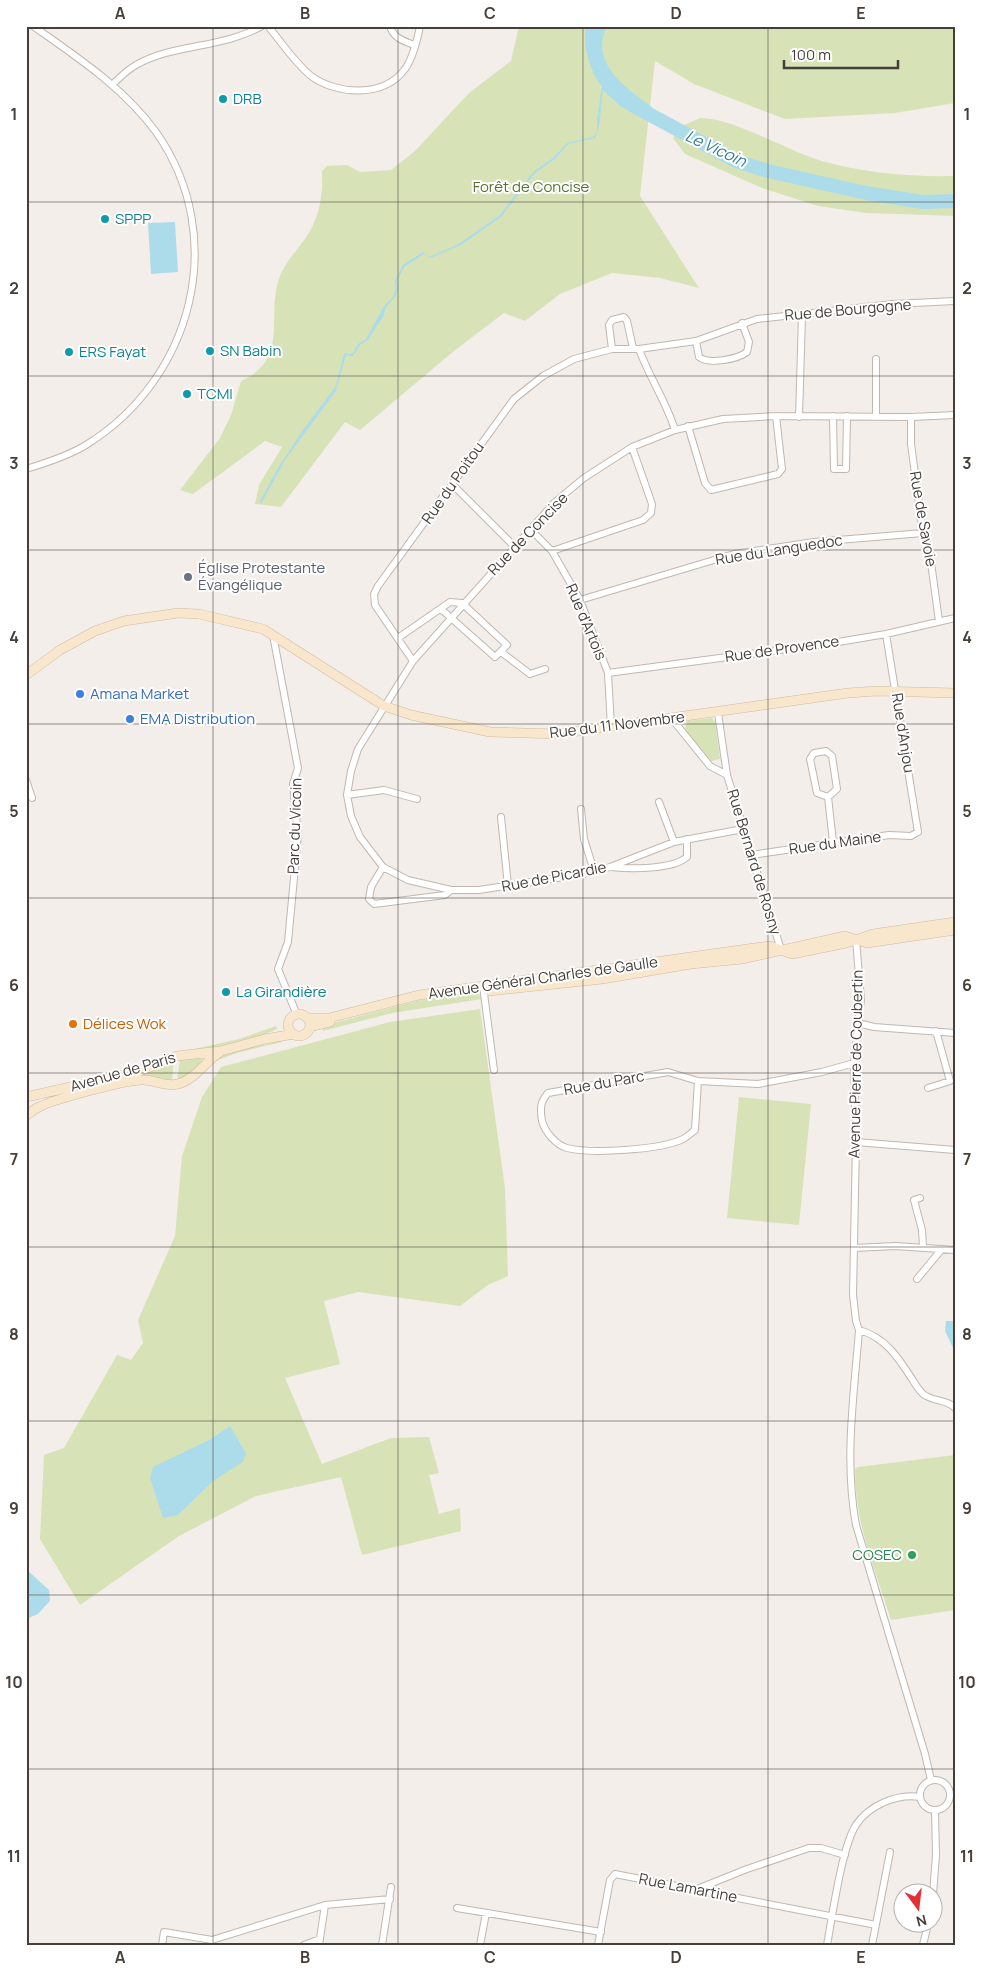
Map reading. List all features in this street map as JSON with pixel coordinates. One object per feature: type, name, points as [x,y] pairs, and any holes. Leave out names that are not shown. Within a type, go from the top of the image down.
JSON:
[{"type":"main road","name":"Rue du 11 Novembre","points":[[26,675],[60,650],[95,631],[150,616],[199,614],[249,625],[273,634],[384,706],[411,716],[490,732],[557,734],[718,713],[848,693],[896,691],[955,693]]},
{"type":"main road","name":"Avenue Général Charles de Gaulle","points":[[856,940],[873,934],[955,922]]},
{"type":"main road","name":"Avenue Général Charles de Gaulle","points":[[294,1034],[304,1035],[310,1028],[419,998],[762,947],[770,946],[781,950],[844,936],[867,943],[955,930]]},
{"type":"main road","name":"Avenue Général Charles de Gaulle","points":[[297,1015],[307,1018],[329,1018],[419,995],[484,988]]},
{"type":"main road","points":[[294,1034],[290,1030],[289,1023],[297,1015]]},
{"type":"main road","points":[[307,1018],[310,1028]]},
{"type":"main road","name":"Avenue de Paris","points":[[266,1039],[289,1023]]},
{"type":"main road","name":"Avenue de Paris","points":[[26,1097],[138,1072],[177,1056],[221,1051],[294,1034]]},
{"type":"main road","name":"Avenue de Paris","points":[[26,1116],[40,1106],[140,1080],[168,1085],[181,1083],[221,1051]]},
{"type":"street","points":[[26,468],[84,446],[133,408],[150,389],[166,363],[189,305],[194,279],[192,224],[185,196],[172,162],[156,132],[112,85],[33,26]]},
{"type":"street","points":[[112,85],[135,65],[158,55],[243,37],[262,26]]},
{"type":"street","points":[[268,26],[310,75],[328,85],[350,91],[372,90],[390,81],[405,70],[412,58],[420,26]]},
{"type":"street","points":[[390,26],[392,32],[401,40],[414,44]]},
{"type":"street","name":"Rue de Bourgogne","points":[[696,341],[757,319],[893,304],[955,301]]},
{"type":"street","points":[[799,417],[802,315]]},
{"type":"street","points":[[612,349],[609,326],[612,320],[624,317],[644,366],[669,410],[675,430]]},
{"type":"street","points":[[696,341],[699,358],[703,361],[742,356],[747,352],[749,342],[742,323]]},
{"type":"street","name":"Rue du Poitou","points":[[413,661],[375,605],[374,594],[486,436],[523,391],[543,376],[574,360],[612,349],[636,349],[696,341]]},
{"type":"street","points":[[876,359],[876,416]]},
{"type":"street","name":"Rue de Concise","points":[[384,706],[413,661],[462,603],[530,529],[556,502],[584,478],[632,447],[688,426],[723,419],[776,416],[911,417],[955,415]]},
{"type":"street","points":[[688,426],[704,483],[712,490],[778,474],[782,469],[776,416]]},
{"type":"street","points":[[833,416],[834,470],[846,468],[847,416]]},
{"type":"street","name":"Rue de Savoie","points":[[911,417],[911,444],[923,533],[929,548],[939,621]]},
{"type":"street","points":[[552,551],[643,520],[651,513],[652,504],[632,447]]},
{"type":"street","points":[[453,485],[515,547]]},
{"type":"street","name":"Rue d'Artois","points":[[530,529],[552,551],[580,600],[608,673],[611,727]]},
{"type":"street","name":"Rue du Languedoc","points":[[580,600],[734,554],[814,542],[923,533]]},
{"type":"street","points":[[398,638],[441,608],[450,602],[462,603],[508,645],[495,657],[441,608]]},
{"type":"street","name":"Rue de Provence","points":[[608,673],[886,634],[955,618]]},
{"type":"street","name":"Parc du Vicoin","points":[[273,634],[298,768],[293,784],[298,835],[288,942],[278,969],[297,1015]]},
{"type":"street","name":"Rue d'Anjou","points":[[886,634],[918,832]]},
{"type":"street","points":[[501,652],[530,674],[545,669]]},
{"type":"street","name":"Rue de Picardie","points":[[384,706],[358,749],[351,770],[347,795],[351,816],[360,837],[383,867],[408,880],[450,890],[479,890],[508,886],[594,871],[610,867],[674,842],[743,829]]},
{"type":"street","name":"Rue Bernard de Rosny","points":[[718,713],[727,775],[781,950]]},
{"type":"street","name":"Rue Bernard de Rosny","points":[[672,719],[710,766],[727,775]]},
{"type":"street","points":[[826,751],[832,756],[837,790],[828,797],[816,793],[810,759],[814,753],[826,751]]},
{"type":"street","points":[[26,780],[32,798]]},
{"type":"street","points":[[347,795],[384,790],[417,799]]},
{"type":"street","points":[[828,797],[833,842]]},
{"type":"street","points":[[659,802],[674,842]]},
{"type":"street","points":[[581,809],[584,839],[594,871]]},
{"type":"street","points":[[501,817],[508,886]]},
{"type":"street","name":"Rue du Maine","points":[[751,855],[889,835],[911,836],[918,832]]},
{"type":"street","points":[[610,867],[639,868],[680,863],[687,857],[687,839]]},
{"type":"street","name":"Rue de Picardie","points":[[383,867],[368,894],[369,899],[374,904],[445,895],[450,890]]},
{"type":"street","name":"Avenue Pierre de Coubertin","points":[[856,940],[860,982],[854,1063],[856,1142],[854,1307],[859,1330],[849,1465],[856,1525],[925,1754],[931,1780]]},
{"type":"street","points":[[484,988],[494,1070]]},
{"type":"street","points":[[858,1023],[874,1027],[955,1033]]},
{"type":"street","points":[[928,1088],[950,1081],[936,1031]]},
{"type":"street","name":"Rue du Parc","points":[[698,1081],[695,1130],[683,1139],[657,1145],[610,1151],[566,1148],[552,1139],[544,1127],[540,1112],[541,1100],[548,1092],[668,1072],[698,1081],[758,1084],[822,1072],[854,1063]]},
{"type":"street","points":[[856,1142],[955,1150]]},
{"type":"street","points":[[920,1198],[914,1200],[922,1230],[923,1248]]},
{"type":"street","points":[[854,1248],[895,1246],[955,1250]]},
{"type":"street","points":[[917,1279],[942,1249]]},
{"type":"street","points":[[859,1330],[871,1333],[893,1351],[922,1393],[930,1399],[951,1404],[955,1408]]},
{"type":"street","points":[[931,1780],[941,1781],[946,1784],[952,1799],[944,1807],[935,1810],[925,1807],[920,1797],[922,1787],[931,1780]]},
{"type":"street","points":[[827,1945],[845,1855],[855,1826],[865,1814],[879,1804],[896,1799],[920,1797]]},
{"type":"street","points":[[933,1884],[936,1855],[935,1810]]},
{"type":"street","points":[[696,1890],[747,1869],[809,1848],[821,1848],[845,1855]]},
{"type":"street","points":[[872,1945],[890,1852]]},
{"type":"street","name":"Rue Lamartine","points":[[598,1945],[610,1880],[615,1874],[876,1925]]},
{"type":"street","points":[[382,1945],[391,1888]]},
{"type":"street","points":[[162,1945],[164,1932],[212,1940],[325,1904],[390,1899]]},
{"type":"street","points":[[304,1945],[320,1942],[325,1904]]},
{"type":"street","points":[[457,1908],[601,1932]]},
{"type":"street","points":[[480,1945],[486,1913]]},
{"type":"street","points":[[223,1945],[224,1937]]},
{"type":"green space","name":"Forêt de Concise","points":[[519,26],[955,26],[955,103],[895,113],[785,119],[694,84],[655,61],[640,196],[699,288],[660,278],[612,273],[560,294],[525,321],[504,313],[454,351],[360,430],[345,422],[281,507],[255,504],[259,485],[282,447],[265,441],[193,494],[180,490],[220,438],[231,415],[241,381],[256,372],[266,361],[274,334],[276,291],[280,276],[309,233],[318,214],[321,199],[322,171],[327,166],[347,165],[360,172],[391,170],[415,151],[469,93],[511,61]]},
{"type":"green space","points":[[700,118],[729,123],[808,156],[854,169],[922,176],[955,176],[955,216],[866,213],[818,206],[762,188],[685,154],[673,138],[682,126]]},
{"type":"green space","points":[[712,718],[715,722],[720,759],[711,761],[685,730],[687,721]]},
{"type":"green space","points":[[471,993],[479,994],[482,999],[392,1013],[323,1031],[322,1026],[420,1000]]},
{"type":"green space","points":[[480,1009],[505,1188],[508,1276],[488,1285],[460,1306],[358,1292],[324,1301],[340,1364],[285,1378],[322,1464],[391,1438],[429,1437],[439,1473],[429,1475],[439,1514],[460,1508],[461,1531],[362,1555],[341,1477],[256,1496],[179,1536],[80,1605],[40,1539],[44,1455],[64,1448],[117,1355],[131,1360],[143,1343],[138,1320],[175,1236],[182,1156],[202,1097],[221,1067],[390,1022]]},
{"type":"green space","points":[[276,1026],[277,1029],[266,1034],[242,1041],[218,1047],[181,1052],[239,1039]]},
{"type":"green space","points":[[281,1040],[282,1042],[236,1053],[219,1060],[207,1067],[188,1085],[178,1089],[178,1086],[222,1055],[263,1043],[264,1045]]},
{"type":"green space","points":[[210,1055],[201,1061],[192,1073],[177,1081],[180,1058]]},
{"type":"green space","points":[[174,1059],[172,1082],[138,1077],[136,1075]]},
{"type":"green space","points":[[739,1097],[811,1104],[799,1225],[727,1218]]},
{"type":"green space","name":"COSEC","points":[[955,1455],[955,1610],[891,1620],[862,1528],[858,1509],[855,1469],[858,1467]]},
{"type":"water","points":[[586,26],[607,26],[603,40],[603,52],[606,63],[613,74],[631,92],[652,107],[645,119],[620,106],[603,90],[600,121],[597,133],[595,138],[568,144],[555,159],[535,173],[501,217],[461,245],[430,258],[424,254],[404,267],[397,281],[398,290],[395,297],[386,307],[384,315],[368,340],[360,345],[353,356],[346,355],[336,391],[285,460],[261,504],[260,501],[278,468],[303,430],[336,386],[344,353],[352,354],[358,344],[366,339],[384,306],[393,297],[396,288],[395,281],[403,265],[423,252],[429,257],[457,245],[500,215],[533,172],[553,158],[567,143],[593,137],[597,132],[597,118],[602,87],[590,66],[586,51]]},
{"type":"water","points":[[175,222],[178,272],[151,274],[148,223]]},
{"type":"water","points":[[946,1321],[955,1321],[955,1352],[945,1331]]},
{"type":"water","points":[[230,1426],[246,1453],[243,1462],[213,1481],[178,1515],[163,1518],[150,1478],[153,1467],[209,1440]]},
{"type":"water","points":[[26,1569],[49,1590],[50,1601],[38,1614],[26,1619]]},
{"type":"waterway","name":"Le Vicoin","points":[[632,105],[736,161],[768,171],[866,193],[923,202],[955,201]]},
{"type":"place","name":"DRB","points":[[223,99]]},
{"type":"place","name":"SPPP","points":[[105,219]]},
{"type":"place","name":"SN Babin","points":[[210,351]]},
{"type":"place","name":"ERS Fayat","points":[[69,352]]},
{"type":"place","name":"TCMI","points":[[187,394]]},
{"type":"place","name":"Église Protestante Évangélique","points":[[188,577]]},
{"type":"place","name":"Amana Market","points":[[80,694]]},
{"type":"place","name":"EMA Distribution","points":[[130,719]]},
{"type":"place","name":"La Girandière","points":[[226,992]]},
{"type":"place","name":"Délices Wok","points":[[73,1024]]},
{"type":"place","name":"COSEC","points":[[912,1555]]}]
